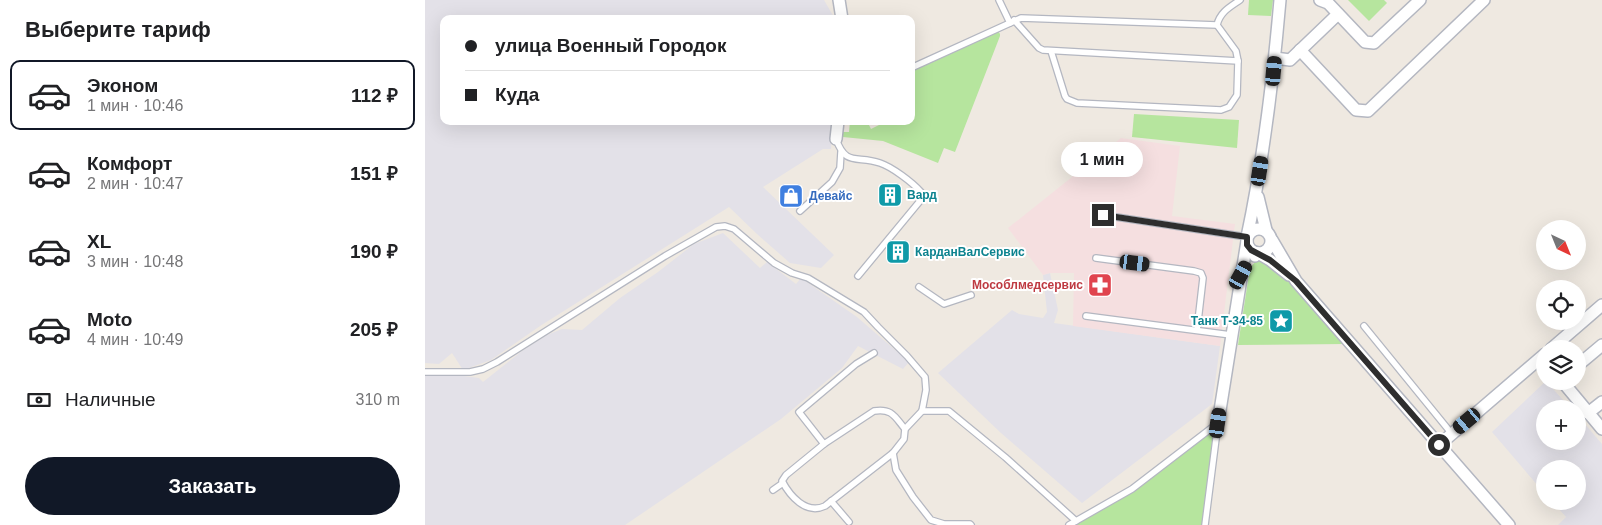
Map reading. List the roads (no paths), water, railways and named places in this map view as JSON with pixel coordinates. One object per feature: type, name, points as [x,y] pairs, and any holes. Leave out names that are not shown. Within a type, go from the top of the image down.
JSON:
[{"type":"street","points":[[839,0],[841,15]]},
{"type":"street","points":[[1218,423],[1268,118],[1279,0]]},
{"type":"street","points":[[1320,0],[1327,3],[1365,42],[1375,43],[1417,1]]},
{"type":"street","points":[[1299,50],[1356,110],[1368,111],[1479,2]]},
{"type":"street","points":[[1275,58],[1290,60],[1338,14]]},
{"type":"street","points":[[836,139],[838,125]]},
{"type":"street","points":[[1241,275],[1246,266],[1258,253],[1268,249],[1271,244],[1259,204],[1257,189]]},
{"type":"street","points":[[1296,281],[1269,235],[1256,229],[1251,232],[1247,239],[1250,248],[1270,260],[1296,281],[1509,525]]},
{"type":"street","points":[[1561,340],[1602,305]]},
{"type":"street","points":[[1586,358],[1602,345]]},
{"type":"street","points":[[1439,445],[1536,364]]},
{"type":"street","points":[[1569,390],[1602,429]]},
{"type":"street","points":[[1588,413],[1602,402]]},
{"type":"lane","points":[[999,0],[1012,22],[1039,48],[1051,51],[1238,60]]},
{"type":"lane","points":[[1217,25],[1222,14],[1240,0]]},
{"type":"lane","points":[[915,66],[1024,17],[1217,25]]},
{"type":"lane","points":[[1051,51],[1067,98],[1077,103],[1221,110],[1226,109],[1233,103],[1237,95],[1238,60],[1235,51],[1217,25]]},
{"type":"lane","points":[[800,211],[832,182],[840,168],[841,152],[836,139]]},
{"type":"lane","points":[[841,152],[848,158],[880,163],[912,182],[921,192],[920,201],[858,276]]},
{"type":"lane","points":[[1103,215],[1247,239]]},
{"type":"lane","points":[[425,372],[470,372],[490,366],[674,251],[716,227],[725,226],[734,229],[773,263],[791,273],[808,278],[864,312],[925,376],[926,390],[922,411],[905,429],[903,439],[893,453],[831,501],[817,510],[809,508],[801,504],[783,483]]},
{"type":"lane","points":[[1096,258],[1201,273],[1203,278],[1197,330]]},
{"type":"lane","points":[[919,287],[944,304],[971,295]]},
{"type":"lane","points":[[1086,316],[1231,335]]},
{"type":"lane","points":[[1364,326],[1452,434]]},
{"type":"lane","points":[[824,444],[799,412],[856,364],[874,353]]},
{"type":"lane","points":[[773,490],[783,483],[782,481],[786,475],[824,444],[875,410],[883,409],[892,413],[905,429]]},
{"type":"lane","points":[[922,411],[949,411],[1005,457],[1076,521]]},
{"type":"lane","points":[[1069,525],[1132,489],[1218,423]]},
{"type":"lane","points":[[1205,525],[1218,423]]},
{"type":"lane","points":[[893,453],[896,470],[913,497],[931,520],[944,524],[971,525]]},
{"type":"lane","points":[[831,501],[849,522]]},
{"type":"place","name":"Вард","points":[[890,195]]},
{"type":"place","name":"Девайс","points":[[791,196]]},
{"type":"place","name":"КарданВалСервис","points":[[898,252]]},
{"type":"place","name":"Мособлмедсервис","points":[[1100,285]]},
{"type":"place","name":"Танк Т-34-85","points":[[1281,321]]}]
